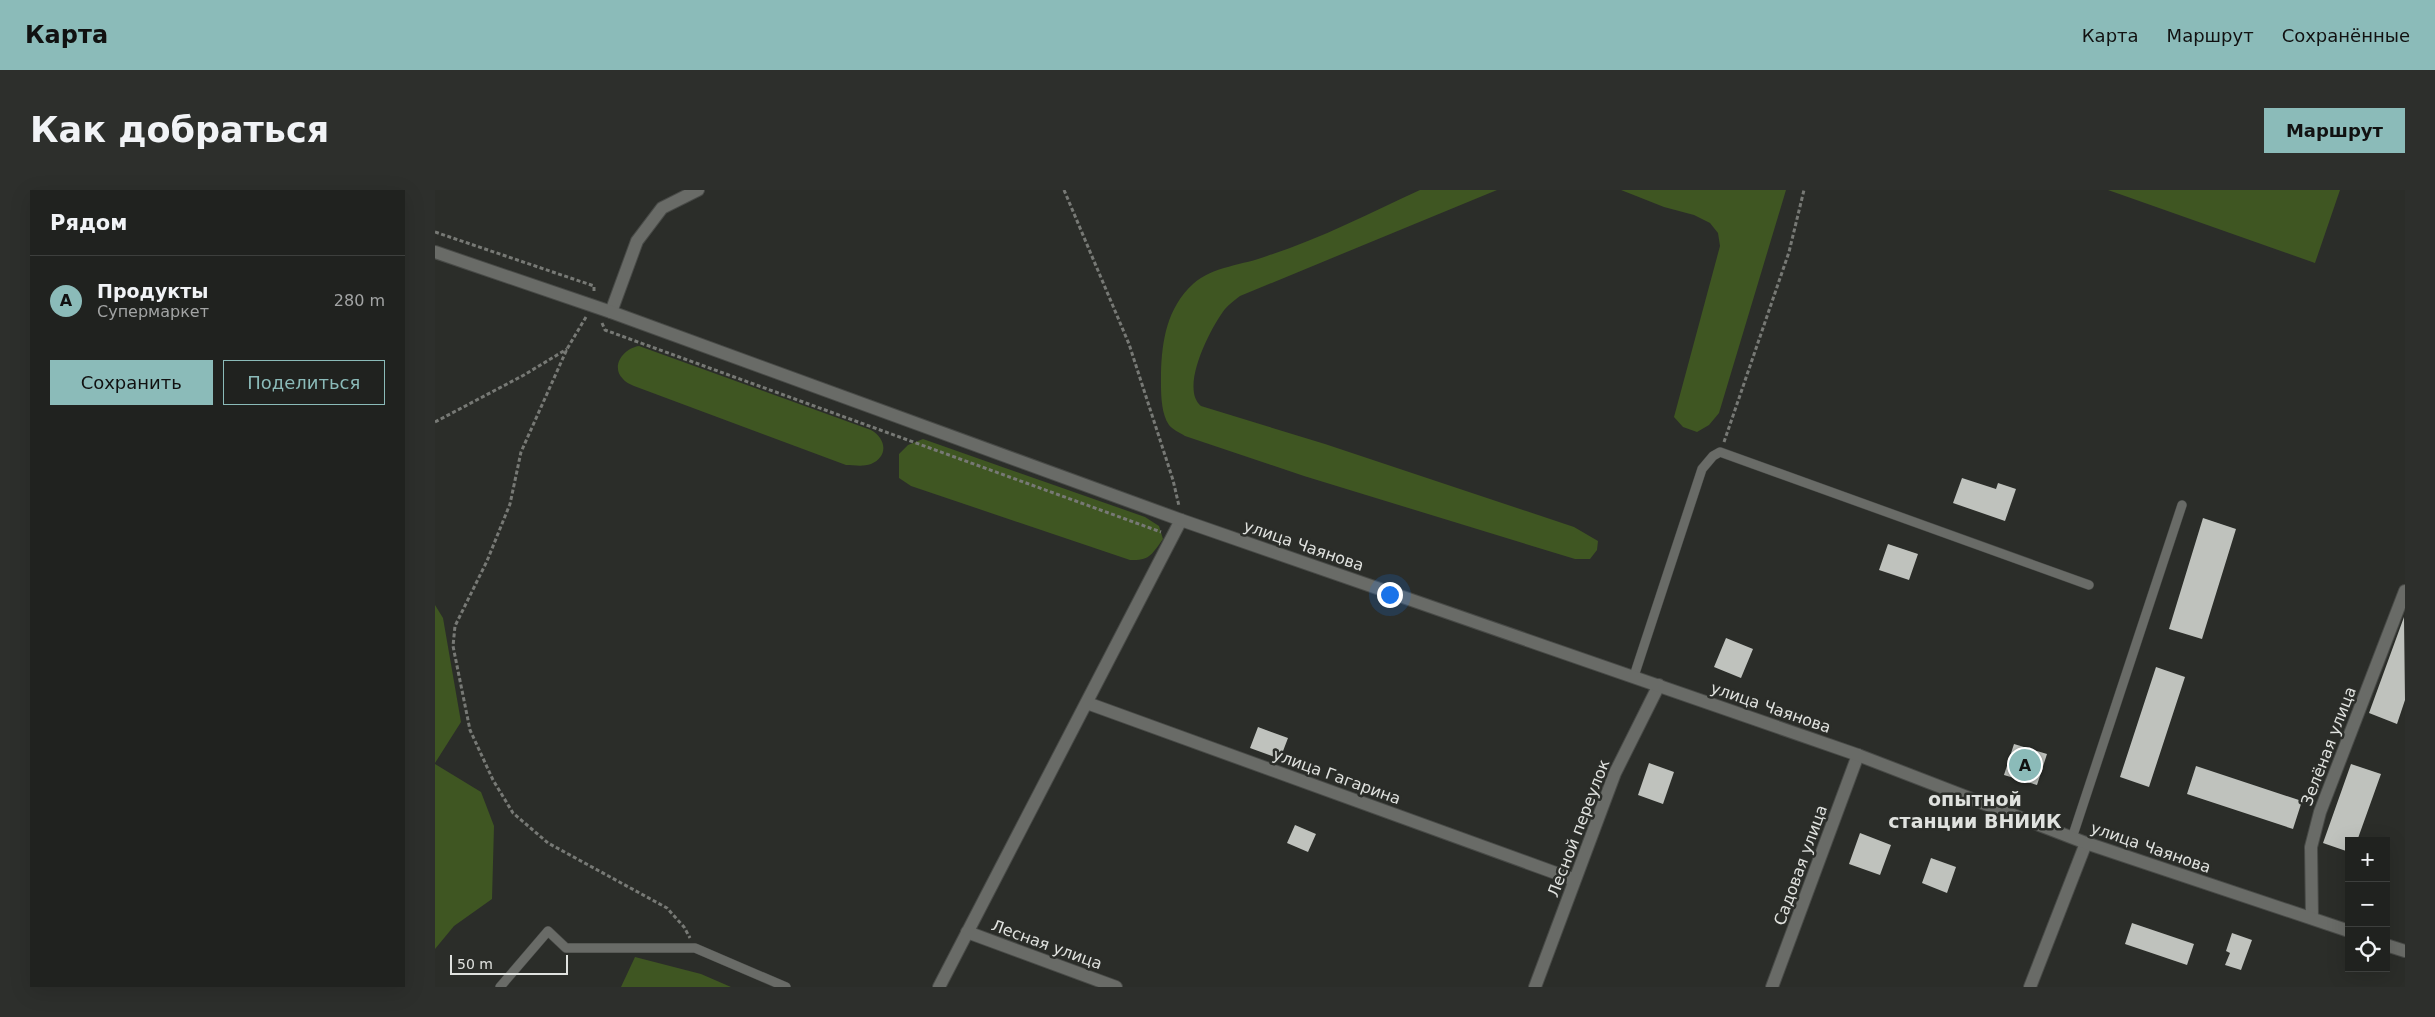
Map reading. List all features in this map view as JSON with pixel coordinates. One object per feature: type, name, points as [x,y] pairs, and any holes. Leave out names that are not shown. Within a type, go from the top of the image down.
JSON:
[{"type":"street","points":[[611,312],[637,241],[662,208],[697,190]]},
{"type":"street","name":"улица Чаянова","points":[[435,252],[611,312],[1181,520],[1858,755],[2086,843],[2345,930]]},
{"type":"street","points":[[939,987],[1181,520]]},
{"type":"street","name":"Зелёная улица","points":[[2311,918],[2311,847],[2320,812],[2405,591]]},
{"type":"street","name":"Лесной переулок","points":[[1535,987],[1615,773],[1659,685]]},
{"type":"street","name":"улица Гагарина","points":[[1087,703],[1575,880]]},
{"type":"street","name":"Садовая улица","points":[[1772,987],[1858,755]]},
{"type":"street","points":[[2030,987],[2086,843]]},
{"type":"street","name":"Лесная улица","points":[[967,932],[1116,987]]},
{"type":"street","points":[[2390,946],[2405,951]]},
{"type":"lane","points":[[1634,676],[1702,469],[1713,456],[1720,452],[2089,585]]},
{"type":"lane","points":[[2072,838],[2182,505]]},
{"type":"lane","points":[[500,987],[547,931],[566,948],[695,948],[785,987]]},
{"type":"path","points":[[1064,190],[1129,344],[1173,480],[1181,520]]},
{"type":"path","points":[[1720,452],[1789,252],[1804,190]]},
{"type":"path","points":[[593,306],[567,349],[521,452],[510,504],[455,626],[453,646],[470,730],[493,780],[513,813],[547,843],[667,908],[684,927],[695,948]]},
{"type":"path","points":[[435,422],[524,375],[567,349]]},
{"type":"green space","points":[[1420,190],[1497,190],[1240,296],[1225,309],[1205,343],[1195,372],[1193,386],[1195,397],[1201,406],[1325,444],[1574,527],[1598,541],[1597,550],[1590,559],[1575,559],[1304,476],[1185,436],[1172,428],[1166,420],[1161,386],[1165,337],[1177,303],[1193,284],[1210,273],[1306,242]]},
{"type":"green space","points":[[1621,190],[1786,190],[1719,413],[1709,425],[1697,432],[1683,427],[1674,417],[1720,246],[1718,233],[1710,223],[1694,215],[1664,207]]},
{"type":"green space","points":[[2108,190],[2340,190],[2315,263]]},
{"type":"green space","points":[[639,346],[871,430],[883,443],[883,453],[877,461],[871,464],[861,466],[846,465],[634,386],[625,381],[619,374],[618,363],[628,350]]},
{"type":"green space","points":[[923,439],[1145,517],[1159,526],[1163,539],[1150,556],[1130,560],[911,486],[899,478],[899,454],[908,445]]},
{"type":"green space","points":[[435,605],[443,618],[461,722],[435,763]]},
{"type":"green space","points":[[435,764],[481,792],[494,826],[492,899],[454,926],[435,949]]},
{"type":"green space","points":[[635,957],[701,974],[731,987],[621,987]]},
{"type":"building","points":[[1962,478],[1996,489],[1998,483],[2016,489],[2005,521],[1953,503]]},
{"type":"building","points":[[2203,518],[2236,529],[2202,639],[2169,629]]},
{"type":"building","points":[[1888,544],[1918,554],[1909,580],[1879,570]]},
{"type":"building","points":[[2404,617],[2405,700],[2397,724],[2369,713]]},
{"type":"building","points":[[1726,638],[1753,649],[1741,678],[1714,667]]},
{"type":"building","points":[[2156,667],[2185,677],[2149,787],[2120,777]]},
{"type":"building","points":[[1258,727],[1288,738],[1280,759],[1250,748]]},
{"type":"building","points":[[2014,744],[2047,754],[2037,785],[2004,775]]},
{"type":"building","points":[[1649,763],[1674,772],[1663,804],[1638,795]]},
{"type":"building","points":[[2351,764],[2381,774],[2358,837],[2345,837],[2345,851],[2323,843]]},
{"type":"building","points":[[2196,766],[2302,801],[2293,829],[2187,794]]},
{"type":"building","points":[[1295,825],[1316,834],[1308,852],[1287,843]]},
{"type":"building","points":[[1860,833],[1891,845],[1880,875],[1849,864]]},
{"type":"building","points":[[1931,858],[1956,867],[1947,893],[1922,883]]},
{"type":"building","points":[[2132,923],[2194,944],[2187,965],[2125,944]]},
{"type":"building","points":[[2232,933],[2252,940],[2241,970],[2225,965],[2230,953],[2226,951]]},
{"type":"place","name":"Продукты","points":[[2025,765]]},
{"type":"district","name":"опытной станции ВНИИК","points":[[1975,810]]}]
